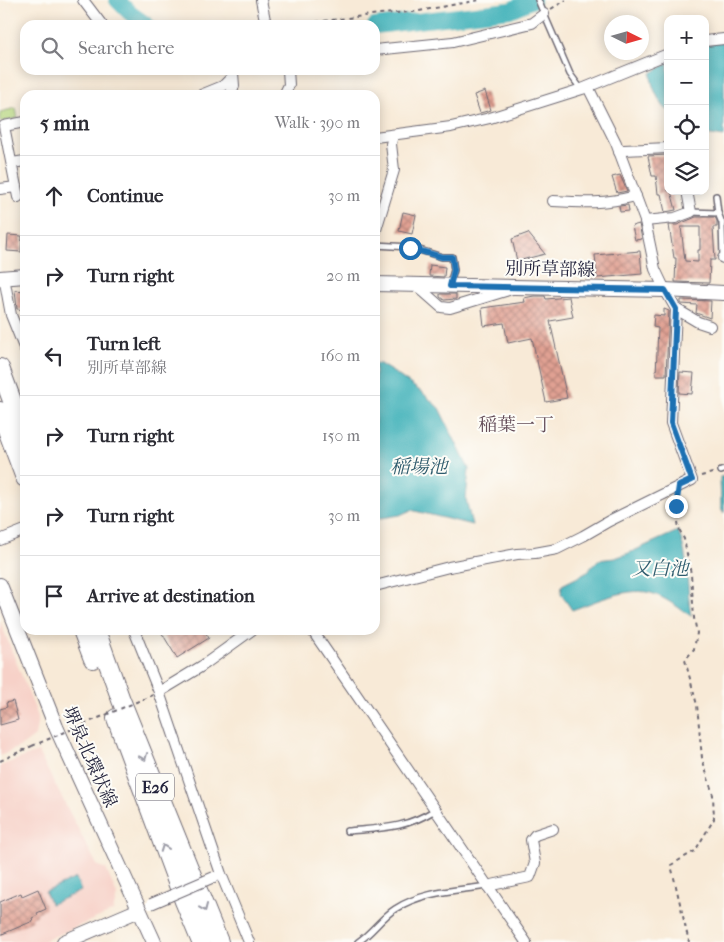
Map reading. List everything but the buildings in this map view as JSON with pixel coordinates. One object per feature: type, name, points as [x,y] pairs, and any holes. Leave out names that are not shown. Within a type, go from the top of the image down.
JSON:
[{"type":"highway","points":[[0,368],[20,422]]},
{"type":"highway","points":[[0,411],[20,465]]},
{"type":"highway","name":"E26","points":[[84,635],[201,942]]},
{"type":"highway","name":"E26","points":[[98,635],[121,700],[219,942]]},
{"type":"main road","points":[[2,278],[20,276]]},
{"type":"main road","name":"別所草部線","points":[[380,284],[724,293]]},
{"type":"main road","name":"堺泉北環状線","points":[[0,584],[56,727],[145,907],[154,942]]},
{"type":"main road","points":[[64,942],[145,907]]},
{"type":"street","points":[[83,0],[98,20]]},
{"type":"street","points":[[261,0],[265,20]]},
{"type":"street","points":[[380,49],[453,42],[532,23],[544,14]]},
{"type":"street","points":[[709,40],[724,39]]},
{"type":"street","points":[[380,136],[450,128],[490,118],[585,88],[664,56]]},
{"type":"street","points":[[213,90],[223,86],[231,75]]},
{"type":"street","points":[[232,90],[234,86],[233,75]]},
{"type":"street","points":[[286,90],[289,85],[288,75]]},
{"type":"street","points":[[585,88],[619,152],[645,221],[656,269],[665,290],[676,309],[698,322],[710,326]]},
{"type":"street","points":[[0,189],[17,192],[4,126],[20,123]]},
{"type":"street","points":[[380,216],[394,170],[391,144],[393,135]]},
{"type":"street","points":[[619,152],[624,150],[664,148]]},
{"type":"street","points":[[12,164],[20,162]]},
{"type":"street","points":[[645,221],[675,218],[691,212],[687,195]]},
{"type":"street","points":[[553,201],[612,202],[636,196]]},
{"type":"street","points":[[2,278],[11,315],[20,338]]},
{"type":"street","points":[[416,285],[441,307],[450,308],[519,287]]},
{"type":"street","points":[[380,585],[459,565],[517,554],[535,554],[557,549],[692,480],[671,423],[676,309]]},
{"type":"street","points":[[4,538],[20,532]]},
{"type":"street","points":[[136,635],[217,876],[248,942]]},
{"type":"street","points":[[156,694],[202,666],[245,635]]},
{"type":"street","points":[[315,635],[526,942]]},
{"type":"street","points":[[488,886],[530,877],[535,863],[531,840],[535,835],[553,829]]},
{"type":"street","points":[[145,907],[217,876]]},
{"type":"lane","points":[[538,0],[570,74],[585,88]]},
{"type":"lane","points":[[716,196],[718,213],[722,223],[724,258]]},
{"type":"lane","points":[[691,212],[718,213]]},
{"type":"lane","points":[[380,245],[410,248],[442,257],[452,257],[454,270],[450,286]]},
{"type":"lane","points":[[347,831],[415,822],[435,810]]},
{"type":"lane","points":[[358,942],[366,937],[393,910],[406,902],[435,892],[488,886]]},
{"type":"path","points":[[332,20],[413,12],[480,0]]},
{"type":"path","points":[[544,14],[566,0]]},
{"type":"path","points":[[692,480],[723,471]]},
{"type":"path","points":[[679,486],[676,506],[679,529],[684,539],[691,574],[697,633],[694,649],[685,660],[696,705],[702,758],[713,795],[714,819],[695,851],[671,865],[689,942]]},
{"type":"path","points":[[0,761],[156,694]]},
{"type":"shaded area","points":[[0,621],[38,717],[35,736],[23,745],[0,756]]},
{"type":"shaded area","points":[[38,752],[97,865],[106,869],[117,895],[113,911],[41,942],[0,942],[0,766]]},
{"type":"green space","points":[[16,108],[18,118],[0,122],[0,112]]},
{"type":"water","points":[[724,41],[724,137],[709,135],[709,44]]},
{"type":"water","points":[[664,65],[664,106],[656,93],[651,73]]},
{"type":"water","name":"稲場池","points":[[380,364],[423,393],[439,408],[469,469],[466,499],[472,525],[411,510],[400,515],[380,518]]},
{"type":"water","points":[[724,476],[724,513],[721,508],[720,477]]},
{"type":"water","name":"又白池","points":[[678,531],[686,562],[691,616],[664,598],[645,592],[624,593],[572,610],[561,594],[562,585],[586,573],[598,560],[615,558],[629,553]]},
{"type":"water","points":[[76,878],[81,891],[51,904],[45,892]]},
{"type":"waterway","points":[[117,0],[140,20]]},
{"type":"waterway","points":[[380,25],[510,10],[533,0]]},
{"type":"district","name":"稲葉一丁","points":[[516,424]]},
{"type":"route","points":[[410,248],[442,257],[452,257],[454,270],[450,286],[665,290],[676,309],[671,423],[692,480],[679,486],[676,506]]}]
